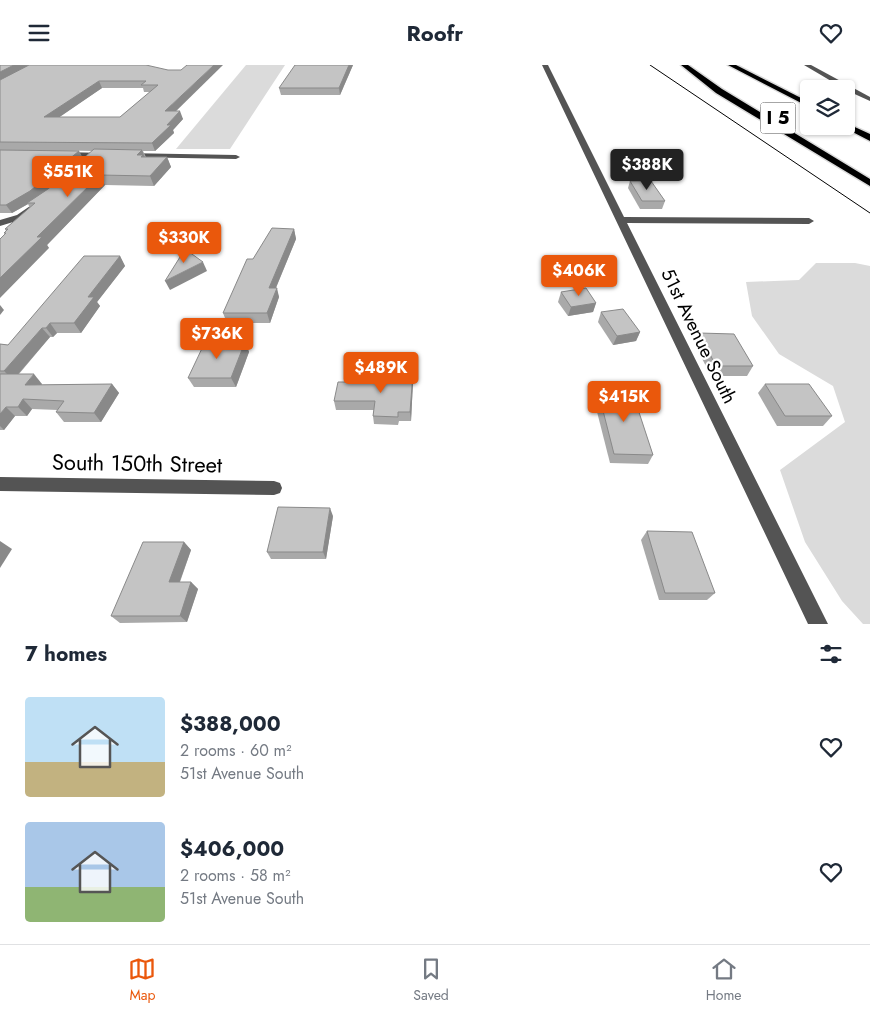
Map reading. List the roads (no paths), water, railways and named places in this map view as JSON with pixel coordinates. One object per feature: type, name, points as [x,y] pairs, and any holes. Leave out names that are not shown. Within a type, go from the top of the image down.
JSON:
[{"type":"highway","name":"I 5","points":[[685,65],[845,157]]},
{"type":"highway","points":[[685,65],[720,91],[870,183]]},
{"type":"highway","name":"I 5","points":[[731,65],[800,100]]},
{"type":"highway","points":[[749,74],[800,97]]},
{"type":"highway","points":[[855,123],[870,129]]},
{"type":"highway","points":[[855,130],[870,138]]},
{"type":"street","name":"51st Avenue South","points":[[545,65],[818,624]]},
{"type":"street","points":[[806,65],[870,99]]},
{"type":"street","points":[[59,154],[236,157]]},
{"type":"street","points":[[87,161],[95,155]]},
{"type":"street","points":[[0,223],[20,217],[42,199]]},
{"type":"street","points":[[621,220],[809,221]]},
{"type":"street","name":"South 150th Street","points":[[0,484],[274,488]]},
{"type":"tram line","points":[[650,65],[870,213]]}]
